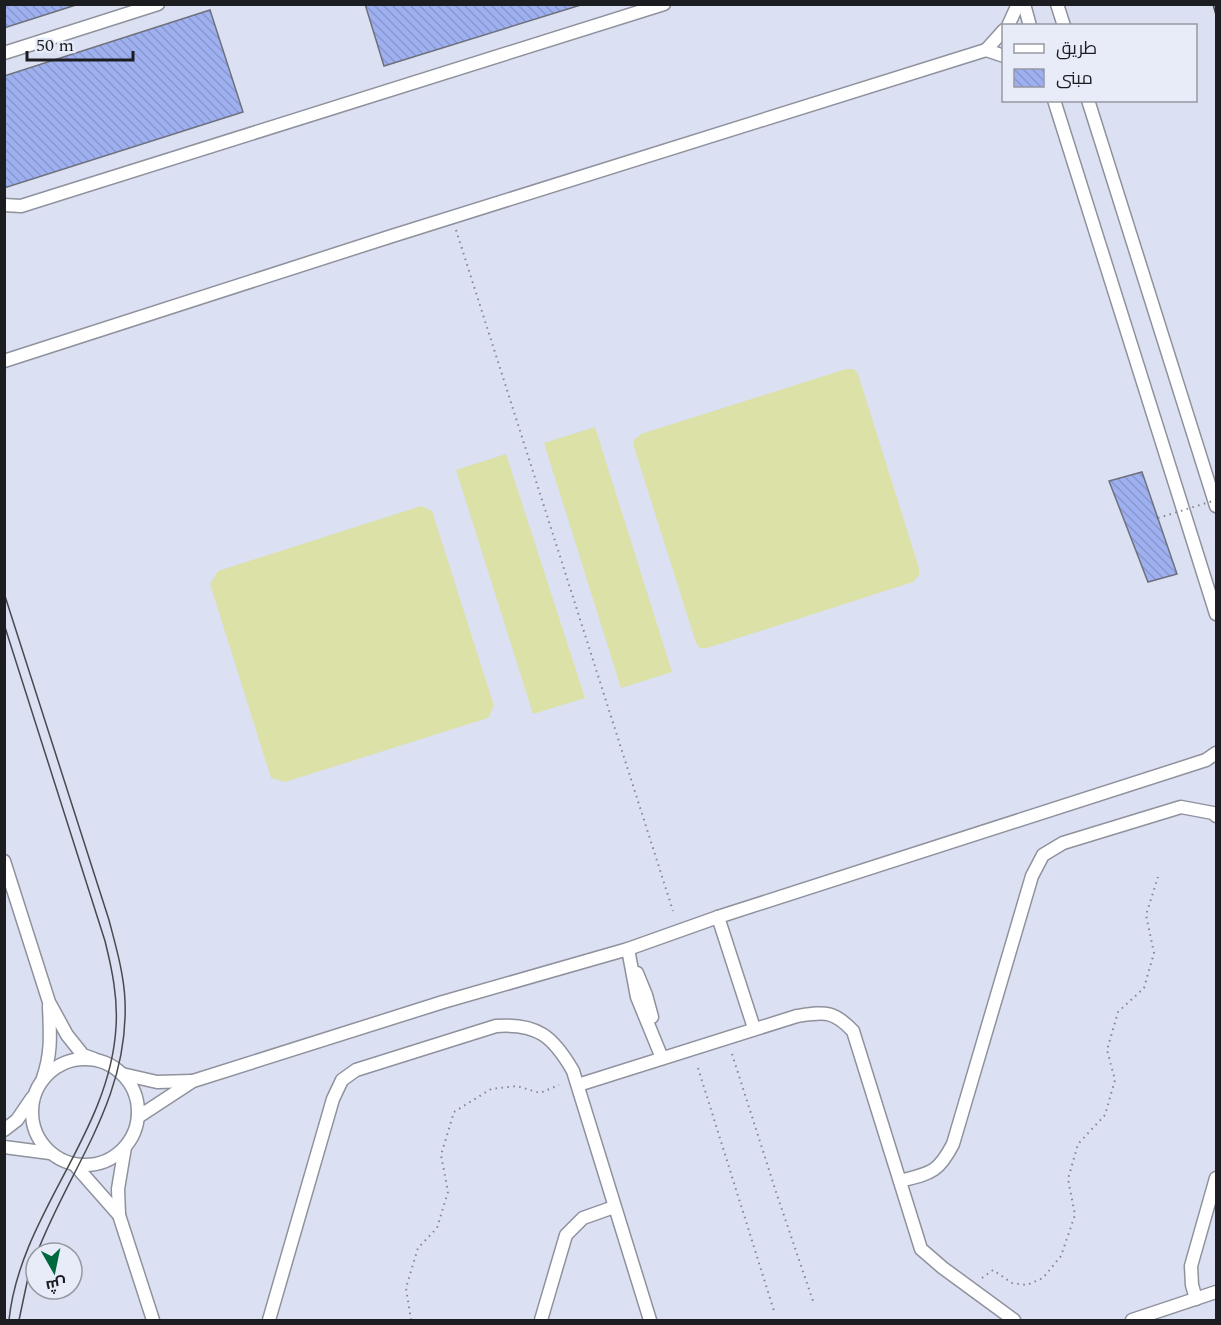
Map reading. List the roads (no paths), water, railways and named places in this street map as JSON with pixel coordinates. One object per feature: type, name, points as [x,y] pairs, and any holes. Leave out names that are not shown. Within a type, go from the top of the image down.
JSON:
[{"type":"street","points":[[4,53],[159,4]]},
{"type":"street","points":[[4,205],[21,206],[664,4]]},
{"type":"street","points":[[1009,24],[1018,4]]},
{"type":"street","points":[[1024,4],[1029,24]]},
{"type":"street","points":[[1057,4],[1063,24]]},
{"type":"street","points":[[4,361],[986,50],[1002,32]]},
{"type":"street","points":[[986,50],[1002,55]]},
{"type":"street","points":[[1055,102],[1216,614]]},
{"type":"street","points":[[1089,102],[1216,506]]},
{"type":"street","points":[[138,1117],[193,1081],[443,1002],[628,949],[718,917],[1213,759]]},
{"type":"street","points":[[900,1181],[929,1173],[942,1164],[953,1144],[1032,876],[1042,855],[1063,843],[1181,807],[1213,813],[1216,816]]},
{"type":"street","points":[[4,861],[49,1002],[67,1035],[83,1055],[122,1074],[157,1082],[193,1081]]},
{"type":"street","points":[[718,917],[754,1028]]},
{"type":"street","points":[[628,949],[646,995],[662,1059]]},
{"type":"street","points":[[4,1130],[17,1120],[42,1081],[49,1059],[51,1036],[49,1002]]},
{"type":"street","points":[[578,1085],[797,1016],[822,1012],[840,1017],[853,1031],[921,1249],[1014,1320]]},
{"type":"street","points":[[269,1320],[333,1099],[342,1080],[356,1070],[496,1026],[517,1024],[536,1029],[550,1040],[563,1054],[578,1085],[650,1320]]},
{"type":"street","points":[[42,1081],[53,1070],[68,1062],[85,1059],[101,1062]]},
{"type":"street","points":[[35,1094],[32,1110],[33,1126],[39,1141],[50,1153],[74,1164],[88,1166],[102,1163],[114,1157],[125,1147],[134,1133],[138,1117],[137,1101],[131,1086],[122,1074]]},
{"type":"street","points":[[4,1147],[50,1153]]},
{"type":"street","points":[[125,1147],[118,1189],[119,1215],[153,1320]]},
{"type":"street","points":[[74,1164],[119,1215]]},
{"type":"street","points":[[1196,1299],[1192,1286],[1191,1266],[1216,1178]]},
{"type":"street","points":[[541,1320],[566,1235],[584,1218],[614,1207]]},
{"type":"street","points":[[1132,1320],[1216,1292]]},
{"type":"tram line","points":[[1213,4],[1216,15]]},
{"type":"tram line","points":[[4,593],[109,920],[117,950],[125,1001],[124,1037],[118,1070],[108,1102],[42,1241]]},
{"type":"tram line","points":[[4,624],[105,941],[116,1005],[116,1027],[110,1066],[98,1103],[30,1245],[17,1281],[9,1320]]},
{"type":"tram line","points":[[19,1320],[24,1296]]}]
